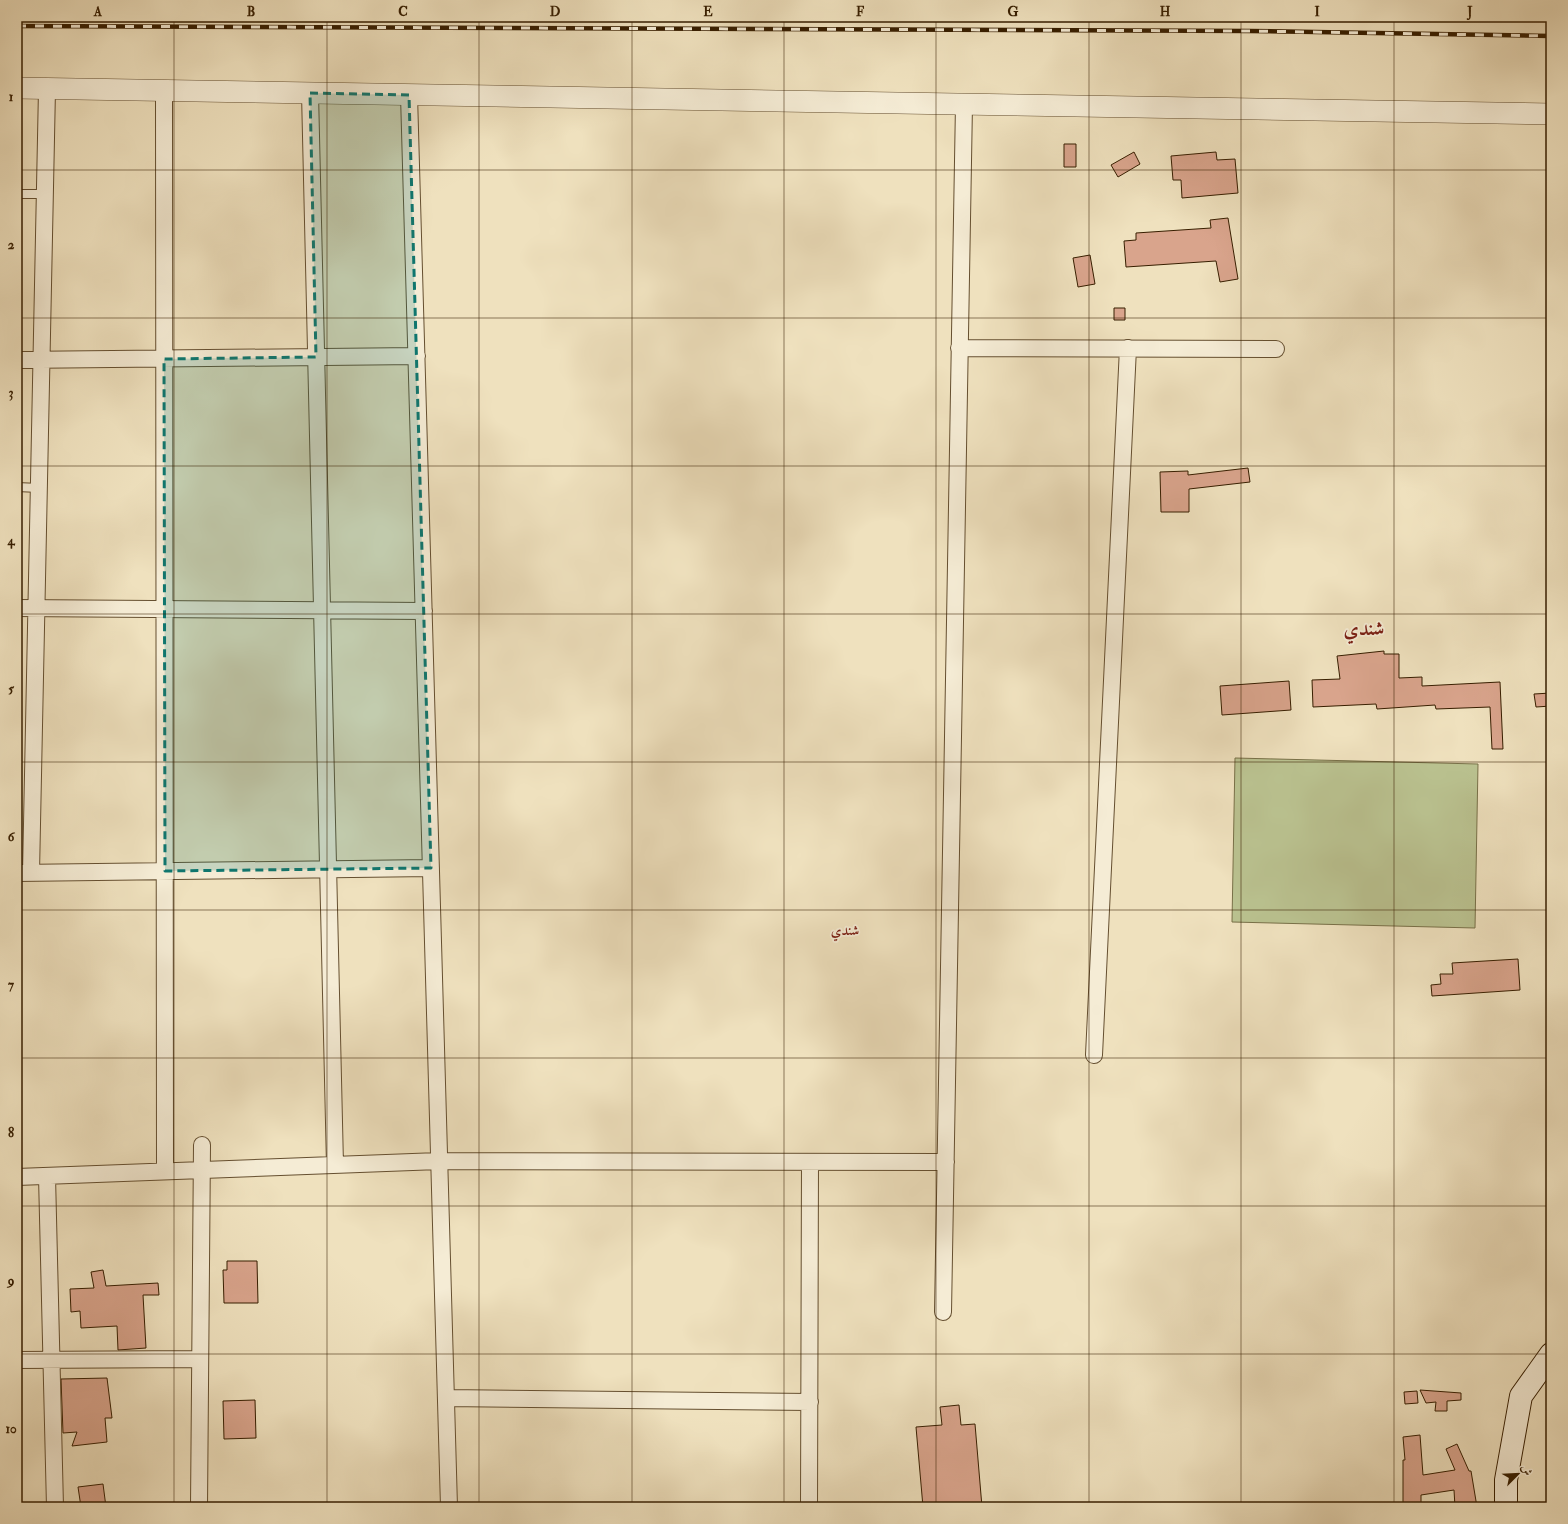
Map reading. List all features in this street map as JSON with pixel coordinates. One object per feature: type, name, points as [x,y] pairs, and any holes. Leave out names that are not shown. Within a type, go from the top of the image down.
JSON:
[{"type":"main road","points":[[1506,1507],[1506,1480],[1521,1396],[1551,1354]]},
{"type":"street","points":[[17,88],[1551,114]]},
{"type":"street","points":[[47,89],[37,608],[24,873],[431,868]]},
{"type":"street","points":[[164,91],[165,1171]]},
{"type":"street","points":[[310,93],[336,1165]]},
{"type":"street","points":[[409,95],[448,1507]]},
{"type":"street","points":[[943,1312],[964,104]]},
{"type":"street","points":[[960,348],[1276,349]]},
{"type":"street","points":[[1094,1055],[1128,348]]},
{"type":"street","points":[[17,360],[417,356]]},
{"type":"street","points":[[17,608],[424,611]]},
{"type":"street","points":[[199,1507],[202,1145]]},
{"type":"street","points":[[17,1177],[439,1161],[946,1162]]},
{"type":"street","points":[[809,1507],[810,1162]]},
{"type":"street","points":[[47,1176],[55,1507]]},
{"type":"street","points":[[17,1360],[200,1359]]},
{"type":"street","points":[[446,1398],[810,1402]]},
{"type":"lane","points":[[17,194],[45,194]]},
{"type":"lane","points":[[17,487],[39,488]]},
{"type":"highlighted area","points":[[310,93],[409,95],[431,868],[165,871],[164,359],[316,357]]},
{"type":"green space","points":[[1235,758],[1478,764],[1475,928],[1232,922]]},
{"type":"building","points":[[1064,144],[1076,144],[1076,167],[1064,167]]},
{"type":"building","points":[[1134,152],[1140,164],[1118,177],[1111,165]]},
{"type":"building","points":[[1216,152],[1217,160],[1235,159],[1238,193],[1182,198],[1181,180],[1173,180],[1171,156]]},
{"type":"building","points":[[1228,218],[1238,279],[1220,282],[1216,261],[1126,267],[1124,241],[1136,240],[1136,233],[1211,228],[1210,220]]},
{"type":"building","points":[[1090,255],[1095,284],[1078,287],[1073,258]]},
{"type":"building","points":[[1114,308],[1125,308],[1125,320],[1114,320]]},
{"type":"building","points":[[1248,468],[1250,482],[1189,489],[1189,512],[1161,512],[1160,472],[1188,471],[1188,475]]},
{"type":"building","points":[[1384,651],[1384,654],[1399,654],[1399,678],[1422,677],[1422,686],[1500,682],[1503,749],[1492,749],[1490,707],[1436,709],[1435,705],[1377,709],[1376,704],[1313,707],[1312,680],[1340,679],[1337,656]]},
{"type":"building","points":[[1289,681],[1291,710],[1222,715],[1220,686]]},
{"type":"building","points":[[1551,693],[1551,706],[1536,707],[1534,694]]},
{"type":"building","points":[[1518,959],[1520,990],[1432,996],[1431,985],[1441,984],[1440,974],[1453,974],[1452,963]]},
{"type":"building","points":[[227,1261],[257,1261],[258,1303],[224,1303],[223,1270],[227,1270]]},
{"type":"building","points":[[103,1270],[106,1286],[158,1283],[159,1295],[143,1295],[146,1348],[118,1350],[117,1326],[81,1328],[80,1311],[71,1312],[70,1289],[94,1288],[91,1272]]},
{"type":"building","points":[[107,1378],[112,1418],[105,1418],[107,1442],[72,1446],[77,1432],[63,1433],[61,1379]]},
{"type":"building","points":[[1420,1390],[1461,1393],[1461,1400],[1447,1401],[1447,1411],[1435,1411],[1436,1402],[1426,1403]]},
{"type":"building","points":[[1417,1391],[1418,1403],[1405,1404],[1404,1392]]},
{"type":"building","points":[[255,1400],[256,1438],[224,1439],[223,1401]]},
{"type":"building","points":[[959,1405],[961,1425],[975,1424],[982,1507],[923,1507],[916,1427],[942,1425],[940,1407]]},
{"type":"building","points":[[1420,1435],[1423,1475],[1455,1470],[1446,1449],[1457,1444],[1469,1471],[1471,1471],[1477,1507],[1455,1507],[1454,1490],[1421,1495],[1421,1506],[1403,1506],[1403,1460],[1405,1460],[1403,1437]]},
{"type":"building","points":[[103,1484],[106,1507],[81,1507],[78,1487]]},
{"type":"railway","points":[[17,26],[1250,31],[1551,36]]},
{"type":"district","name":"شندي","points":[[1364,628]]},
{"type":"district","name":"شندي","points":[[845,930]]}]
